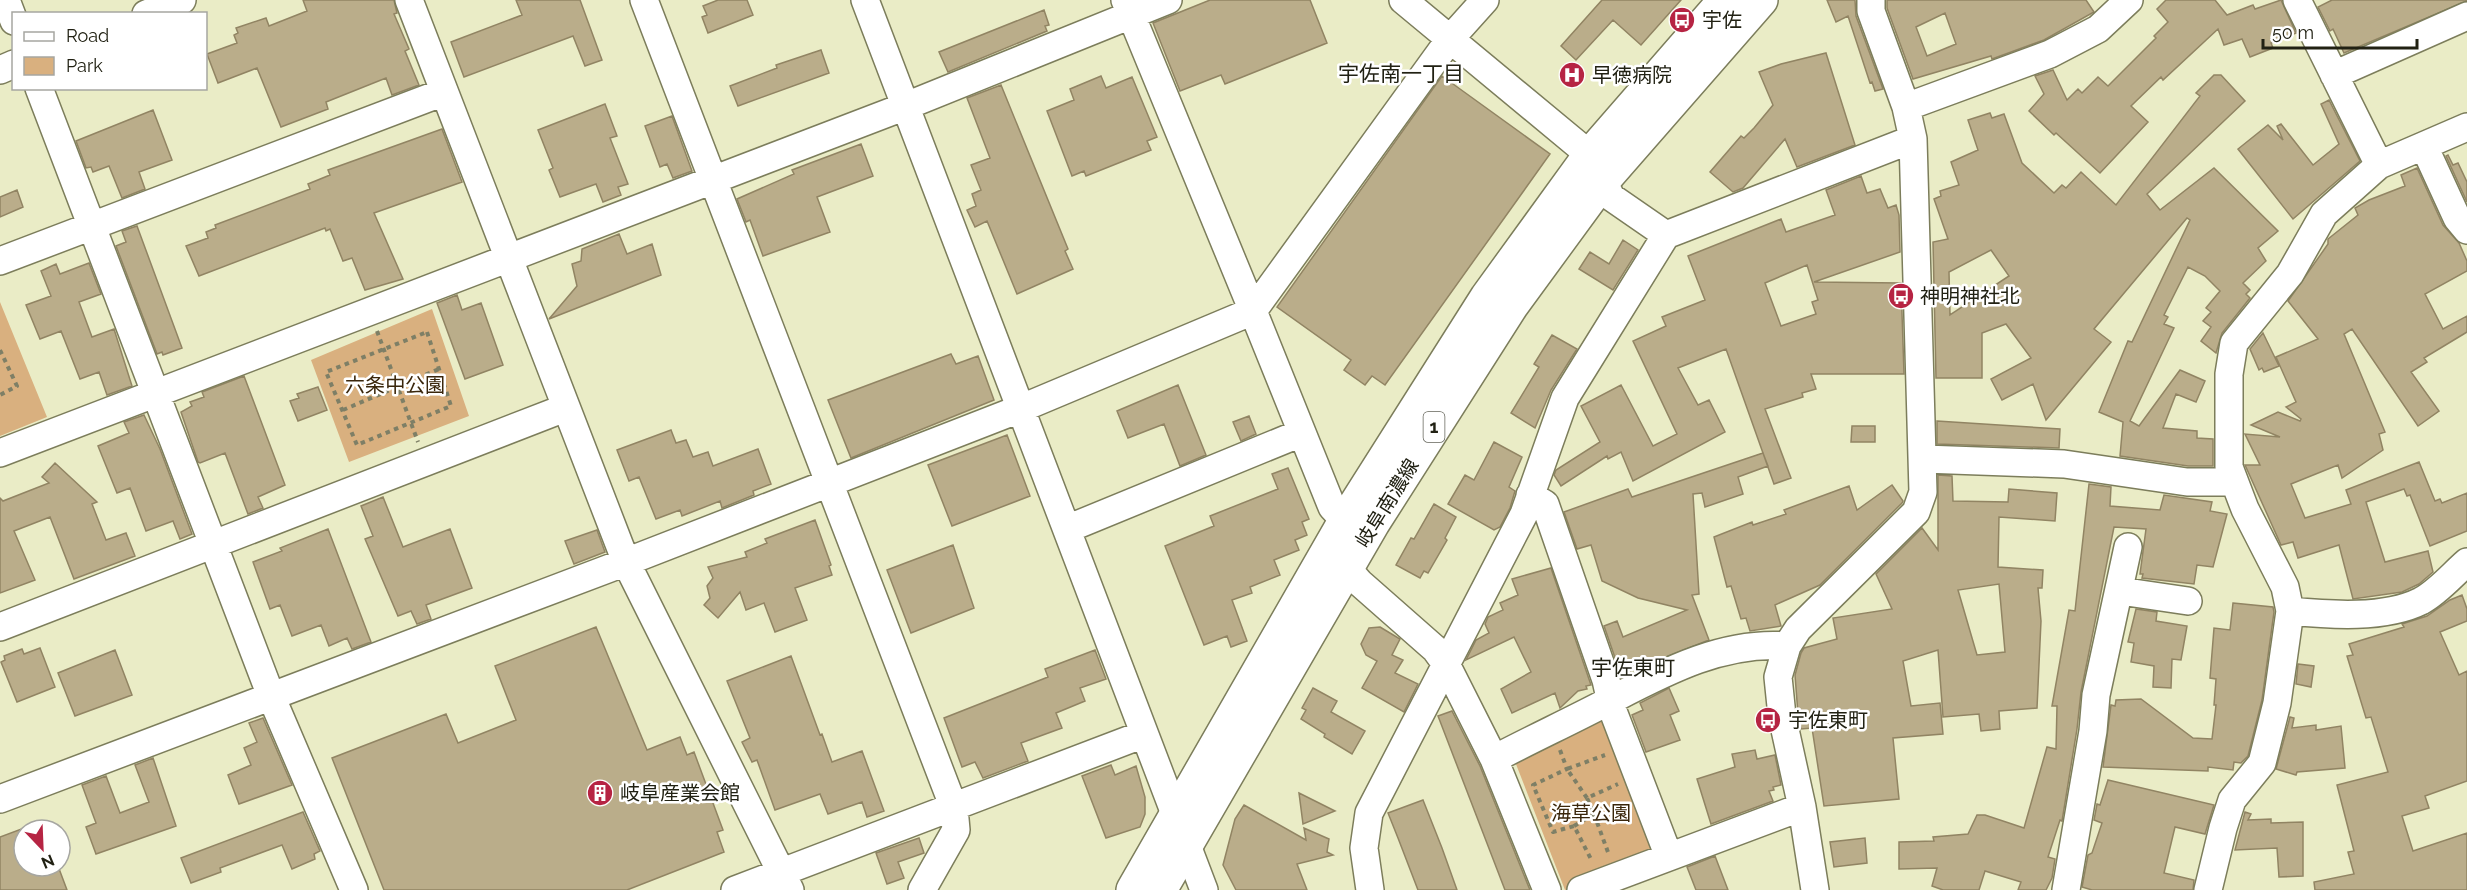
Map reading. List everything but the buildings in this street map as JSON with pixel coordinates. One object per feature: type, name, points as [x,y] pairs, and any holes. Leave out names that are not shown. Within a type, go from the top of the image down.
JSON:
[{"type":"main road","name":"岐阜南濃線","points":[[1160,890],[1181,829],[1345,521],[1487,297],[1596,169],[1725,0]]},
{"type":"main road","name":"岐阜南濃線","points":[[1132,890],[1181,829],[1596,169],[1761,0]]},
{"type":"street","points":[[6,0],[12,16]]},
{"type":"street","points":[[151,12],[182,0]]},
{"type":"street","points":[[409,0],[626,562],[786,881]]},
{"type":"street","points":[[644,0],[954,808],[956,830],[922,890]]},
{"type":"street","points":[[865,0],[1204,890]]},
{"type":"street","points":[[0,453],[906,106],[1128,8],[1168,0]]},
{"type":"street","points":[[1403,0],[1596,169],[1611,197],[1666,235]]},
{"type":"street","points":[[0,799],[626,562],[1022,408],[1253,311],[1450,39],[1485,0]]},
{"type":"street","points":[[1815,890],[1802,807],[1782,716],[1778,677],[1787,646],[1798,629],[1916,512],[1923,492],[1924,459],[1913,139],[1906,107],[1871,11],[1871,0]]},
{"type":"street","points":[[1906,107],[2050,54],[2098,29],[2129,0]]},
{"type":"street","points":[[2297,0],[2379,165]]},
{"type":"street","points":[[1128,8],[1332,507],[1345,521]]},
{"type":"street","points":[[2334,75],[2467,16]]},
{"type":"street","points":[[40,90],[271,696],[354,890]]},
{"type":"street","points":[[0,261],[444,92]]},
{"type":"street","points":[[2208,890],[2232,800],[2262,763],[2277,703],[2290,611],[2285,586],[2245,510],[2229,467],[2229,374],[2234,343],[2290,274],[2324,214],[2379,165],[2467,127]]},
{"type":"street","points":[[1370,890],[1364,848],[1369,813],[1524,514],[1565,398],[1666,235],[1913,139]]},
{"type":"street","points":[[2424,146],[2457,218],[2467,230]]},
{"type":"street","points":[[0,627],[565,408]]},
{"type":"street","points":[[1067,529],[1301,433]]},
{"type":"street","points":[[1924,459],[2064,464],[2187,482],[2234,482]]},
{"type":"street","points":[[1530,495],[1545,504],[1611,700],[1669,857]]},
{"type":"street","points":[[2066,890],[2096,695],[2128,547]]},
{"type":"street","points":[[2290,611],[2390,612],[2423,600],[2467,562]]},
{"type":"street","points":[[1347,568],[1360,583],[1435,649],[1446,664],[1494,759],[1547,890]]},
{"type":"street","points":[[2120,591],[2188,602]]},
{"type":"street","points":[[1494,759],[1639,684],[1700,657],[1763,644],[1787,646]]},
{"type":"street","points":[[735,890],[786,881],[954,808],[1144,734]]},
{"type":"street","points":[[1588,880],[1669,857],[1802,807]]},
{"type":"path","points":[[370,313],[426,462]]},
{"type":"path","points":[[427,332],[439,369],[451,406],[357,445],[326,372],[427,332]]},
{"type":"path","points":[[0,350],[17,386],[0,395]]},
{"type":"path","points":[[343,410],[439,369]]},
{"type":"path","points":[[1551,730],[1567,769],[1587,798],[1612,862]]},
{"type":"path","points":[[1594,814],[1575,826],[1553,832],[1533,785],[1567,769],[1614,752]]},
{"type":"path","points":[[1587,798],[1626,781]]},
{"type":"path","points":[[1575,826],[1588,880]]},
{"type":"green space","points":[[0,302],[47,417],[0,436]]},
{"type":"green space","name":"六条中公園","points":[[432,309],[469,416],[349,462],[311,360]]},
{"type":"green space","name":"海草公園","points":[[1597,719],[1610,720],[1663,851],[1565,890],[1514,759]]},
{"type":"place","name":"宇佐","points":[[1682,20]]},
{"type":"place","name":"早徳病院","points":[[1572,75]]},
{"type":"place","name":"神明神社北","points":[[1901,296]]},
{"type":"place","name":"宇佐東町","points":[[1768,720]]},
{"type":"place","name":"岐阜産業会館","points":[[600,793]]},
{"type":"district","name":"宇佐南一丁目","points":[[1401,74]]},
{"type":"district","name":"宇佐東町","points":[[1633,668]]}]
